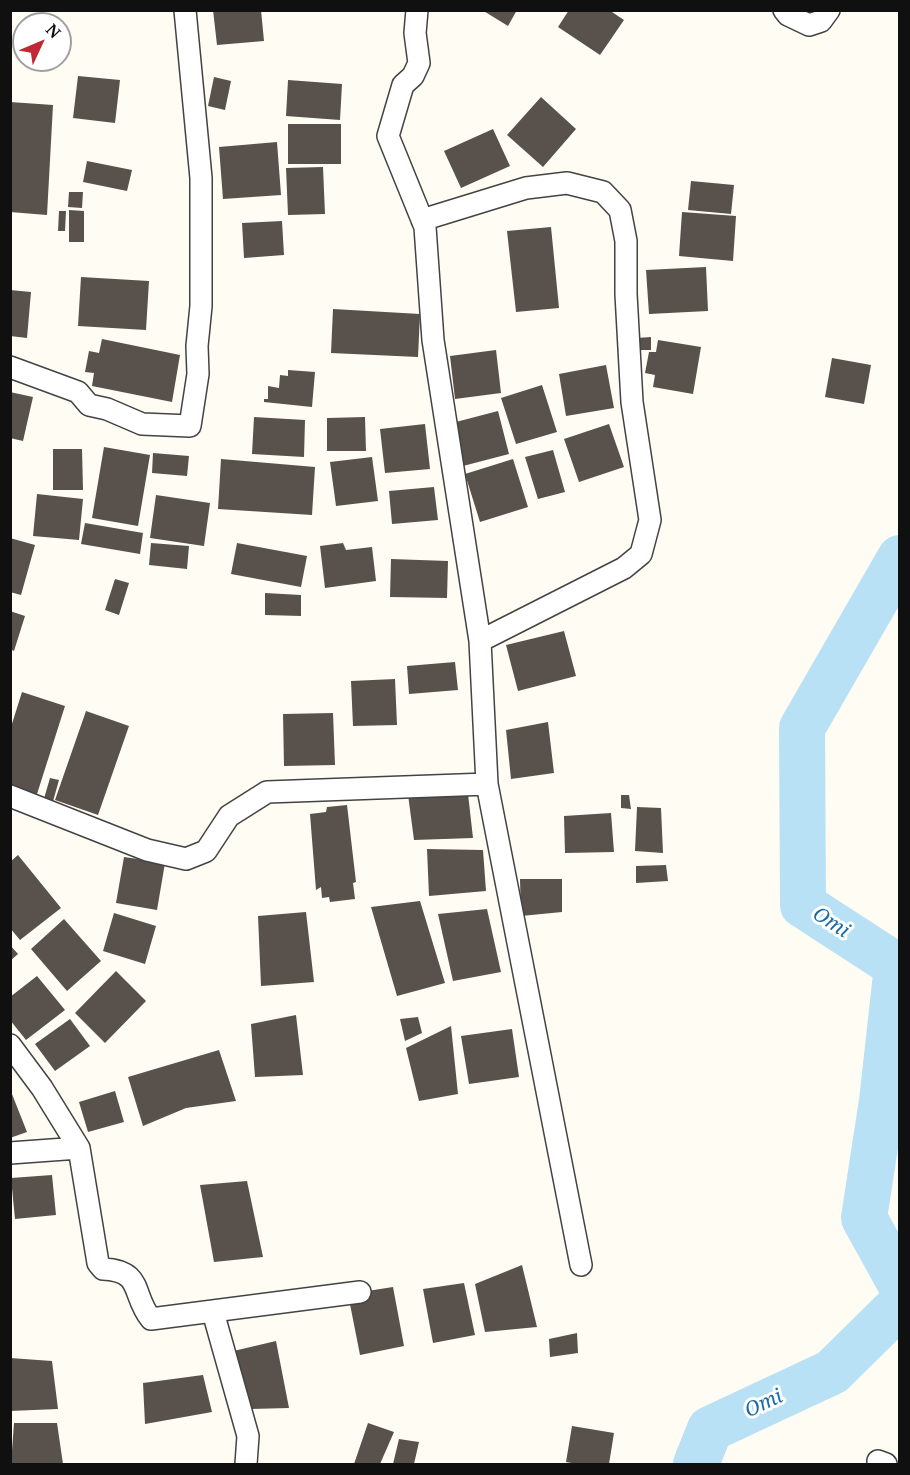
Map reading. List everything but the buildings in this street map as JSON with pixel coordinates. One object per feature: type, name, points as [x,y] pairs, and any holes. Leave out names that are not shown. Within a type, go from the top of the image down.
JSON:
[{"type":"street","points":[[10,367],[78,393],[89,405],[107,409],[142,424],[190,426],[198,374],[197,346],[201,306],[201,188],[185,10]]},
{"type":"street","points":[[417,10],[415,33],[419,63],[413,76],[403,85],[388,136],[425,227],[433,340],[480,641],[487,784],[581,1264]]},
{"type":"street","points":[[784,10],[788,15],[808,25],[821,21],[829,10]]},
{"type":"street","points":[[422,220],[526,188],[567,183],[603,192],[620,210],[626,241],[626,294],[632,402],[650,520],[641,554],[624,568],[480,641]]},
{"type":"street","points":[[10,796],[147,850],[186,859],[206,851],[229,816],[267,792],[487,784]]},
{"type":"street","points":[[10,1045],[42,1088],[79,1148],[98,1263],[103,1269],[117,1270],[133,1280],[145,1312],[151,1318],[360,1292]]},
{"type":"street","points":[[10,1153],[79,1148]]},
{"type":"street","points":[[213,1312],[248,1436],[246,1464]]},
{"type":"waterway","name":"Omi","points":[[900,558],[802,728],[803,905],[897,966],[882,1101],[864,1218],[900,1283]]},
{"type":"waterway","name":"Omi","points":[[696,1464],[710,1429],[832,1372],[900,1305]]}]
